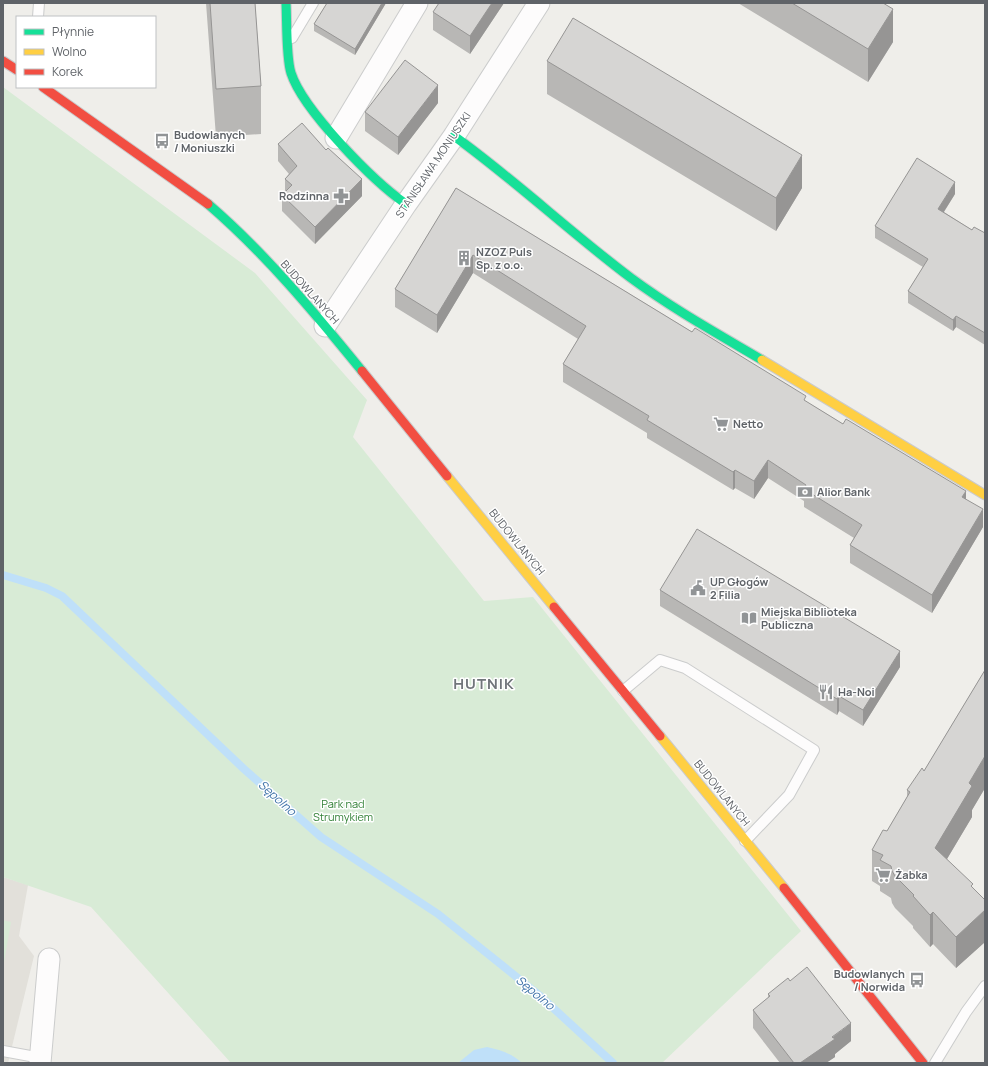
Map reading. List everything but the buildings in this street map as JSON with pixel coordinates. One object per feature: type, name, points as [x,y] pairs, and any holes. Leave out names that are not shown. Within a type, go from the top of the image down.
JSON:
[{"type":"street","points":[[286,3],[290,71],[298,91],[336,138],[392,194],[406,204]]},
{"type":"street","points":[[336,138],[417,3]]},
{"type":"street","name":"STANISŁAWA MONIUSZKI","points":[[325,326],[406,204],[454,136],[539,3]]},
{"type":"street","points":[[3,61],[16,69]]},
{"type":"street","name":"BUDOWLANYCH","points":[[44,88],[204,200],[237,229],[325,326],[746,841],[923,1063]]},
{"type":"street","points":[[454,136],[482,156],[622,272],[656,296],[985,495]]},
{"type":"street","points":[[40,1060],[49,959]]},
{"type":"lane","points":[[38,16],[39,3]]},
{"type":"lane","points":[[289,43],[313,3]]},
{"type":"lane","points":[[623,691],[660,660],[685,668],[814,750],[789,795],[746,841]]},
{"type":"lane","points":[[935,1063],[966,1012],[985,986]]},
{"type":"lane","points":[[3,1051],[40,1060]]},
{"type":"shaded area","points":[[3,877],[28,885],[19,936],[34,956],[8,1063],[3,1063]]},
{"type":"green space","name":"Park nad Strumykiem","points":[[3,87],[255,273],[367,400],[353,437],[484,601],[533,597],[801,931],[662,1063],[231,1063],[91,907],[3,877]]},
{"type":"green space","points":[[3,920],[11,922],[3,968]]},
{"type":"water","points":[[487,1047],[505,1052],[522,1063],[458,1063],[474,1050]]},
{"type":"waterway","name":"Sępolno","points":[[3,575],[46,588],[62,596],[244,769],[321,837],[438,914],[539,995],[613,1063]]},
{"type":"traffic: fast","points":[[286,3],[289,66],[298,88],[309,106],[341,144],[376,179],[406,204]]},
{"type":"traffic: fast","points":[[454,136],[499,170],[631,278],[679,311],[762,360]]},
{"type":"traffic: fast","points":[[208,204],[269,263],[326,327],[362,371]]},
{"type":"traffic: slow","points":[[762,360],[985,495]]},
{"type":"traffic: slow","points":[[447,476],[554,607]]},
{"type":"traffic: slow","points":[[660,736],[784,888]]},
{"type":"traffic: jam","points":[[3,61],[16,69]]},
{"type":"traffic: jam","points":[[44,88],[208,204]]},
{"type":"traffic: jam","points":[[362,371],[447,476]]},
{"type":"traffic: jam","points":[[554,607],[660,736]]},
{"type":"traffic: jam","points":[[784,888],[923,1063]]},
{"type":"place","name":"Budowlanych / Moniuszki","points":[[162,141]]},
{"type":"place","name":"Rodzinna","points":[[341,196]]},
{"type":"place","name":"NZOZ Puls Sp. z o.o.","points":[[464,258]]},
{"type":"place","name":"Netto","points":[[721,424]]},
{"type":"place","name":"Alior Bank","points":[[805,492]]},
{"type":"place","name":"UP Głogów 2 Filia","points":[[698,588]]},
{"type":"place","name":"Miejska Biblioteka Publiczna","points":[[749,618]]},
{"type":"place","name":"Ha-Noi","points":[[826,692]]},
{"type":"place","name":"Żabka","points":[[883,875]]},
{"type":"place","name":"Budowlanych / Norwida","points":[[917,980]]},
{"type":"district","name":"HUTNIK","points":[[484,684]]}]
